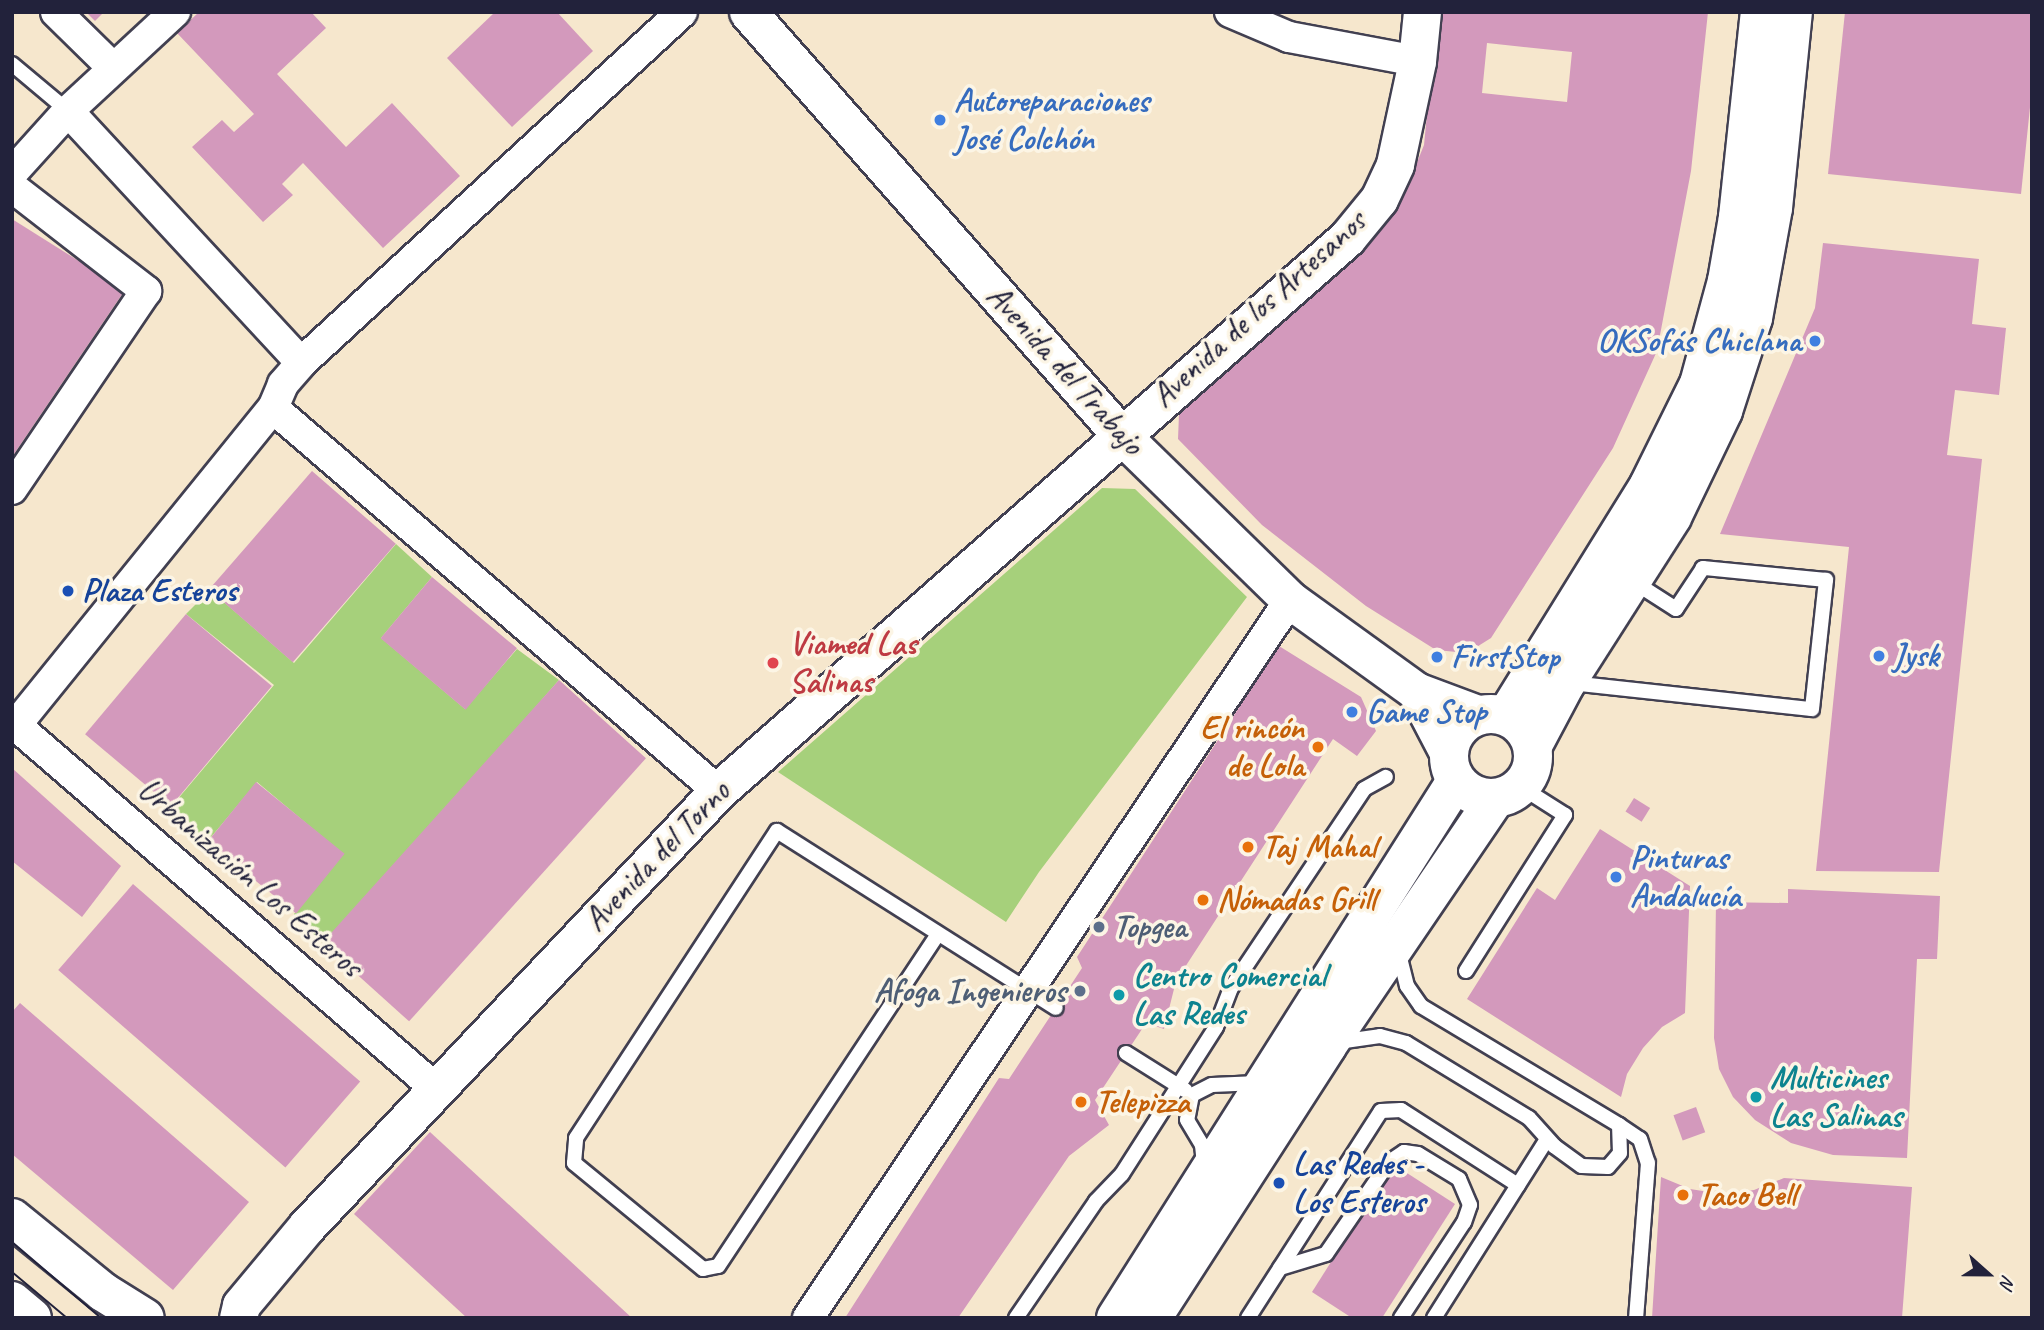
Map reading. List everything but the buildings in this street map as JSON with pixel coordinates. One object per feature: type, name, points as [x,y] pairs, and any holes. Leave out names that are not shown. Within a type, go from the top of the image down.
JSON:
[{"type":"main road","points":[[1116,1318],[1268,1081],[1453,767],[1458,729],[1493,715],[1628,522],[1680,429],[1699,384],[1727,281],[1738,217],[1760,12]]},
{"type":"main road","points":[[1533,745],[1566,683],[1633,581],[1700,466],[1753,318],[1773,208],[1793,12]]},
{"type":"main road","points":[[1152,1318],[1398,939],[1534,760],[1533,745],[1527,732],[1493,715]]},
{"type":"main road","points":[[1453,767],[1466,791],[1508,793]]},
{"type":"main road","points":[[12,1218],[103,1292],[145,1318]]},
{"type":"main road","points":[[12,1301],[32,1318]]},
{"type":"street","points":[[56,12],[113,68]]},
{"type":"street","points":[[12,173],[68,111],[175,12]]},
{"type":"street","points":[[14,724],[273,408],[283,384],[302,363],[682,12]]},
{"type":"street","name":"Avenida del Trabajo","points":[[748,12],[1120,434],[1290,600],[1416,691]]},
{"type":"street","points":[[1230,12],[1289,37],[1417,61]]},
{"type":"street","name":"Avenida de los Artesanos","points":[[1120,434],[1347,238],[1379,198],[1395,164],[1417,61],[1422,12]]},
{"type":"street","points":[[68,111],[302,363]]},
{"type":"street","points":[[12,187],[146,291],[12,489]]},
{"type":"street","points":[[273,408],[718,790]]},
{"type":"street","name":"Avenida del Torno","points":[[238,1318],[242,1305],[307,1226],[434,1087],[718,790],[1120,434]]},
{"type":"street","points":[[808,1318],[1290,600]]},
{"type":"street","points":[[1416,691],[1493,715]]},
{"type":"street","points":[[1416,691],[1453,767]]},
{"type":"street","name":"Urbanización Los Esteros","points":[[14,724],[434,1087]]},
{"type":"lane","points":[[12,64],[68,111]]},
{"type":"lane","points":[[1566,683],[1812,709],[1826,580],[1703,568],[1676,609],[1633,581]]},
{"type":"lane","points":[[1016,1318],[1081,1221],[1122,1174],[1216,1027],[1231,988],[1364,789],[1386,777]]},
{"type":"lane","points":[[1466,971],[1565,816],[1508,793]]},
{"type":"lane","points":[[938,934],[718,1266],[703,1269],[574,1163],[576,1138],[777,831],[1056,1008]]},
{"type":"lane","points":[[1398,939],[1407,986],[1421,1006],[1640,1139],[1648,1163],[1636,1318]]},
{"type":"lane","points":[[1327,1046],[1366,1037],[1406,1043],[1529,1118],[1547,1139],[1582,1166],[1599,1169],[1620,1153],[1619,1125]]},
{"type":"lane","points":[[1126,1053],[1192,1095]]},
{"type":"lane","points":[[1192,1095],[1212,1085],[1238,1087],[1268,1081]]},
{"type":"lane","points":[[1192,1095],[1188,1121],[1202,1145],[1206,1177]]},
{"type":"lane","points":[[1248,1318],[1381,1111],[1401,1110],[1518,1185]]},
{"type":"lane","points":[[1434,1318],[1547,1139]]},
{"type":"lane","points":[[1279,1268],[1326,1254],[1389,1162],[1404,1152],[1418,1154],[1459,1179],[1470,1205],[1464,1222],[1401,1318]]},
{"type":"green space","points":[[1102,488],[1135,489],[1247,597],[1039,872],[1006,922],[778,772]]},
{"type":"green space","points":[[396,544],[432,577],[381,638],[465,709],[517,649],[559,680],[326,947],[294,914],[343,854],[257,782],[207,842],[171,807],[274,685],[186,614],[210,590],[294,663]]},
{"type":"tram line","points":[[12,1242],[101,1318]]},
{"type":"tram line","points":[[12,1272],[67,1318]]},
{"type":"place","name":"Autoreparaciones José Colchón","points":[[940,120]]},
{"type":"place","name":"OKSofás Chiclana","points":[[1815,341]]},
{"type":"place","name":"Plaza Esteros","points":[[68,591]]},
{"type":"place","name":"Jysk","points":[[1879,656]]},
{"type":"place","name":"FirstStop","points":[[1437,657]]},
{"type":"place","name":"Viamed Las Salinas","points":[[773,663]]},
{"type":"place","name":"Game Stop","points":[[1352,712]]},
{"type":"place","name":"El rincón de Lola","points":[[1318,747]]},
{"type":"place","name":"Taj Mahal","points":[[1248,847]]},
{"type":"place","name":"Pinturas Andalucía","points":[[1616,877]]},
{"type":"place","name":"Nómadas Grill","points":[[1203,900]]},
{"type":"place","name":"Topgea","points":[[1099,927]]},
{"type":"place","name":"Afoga Ingenieros","points":[[1080,991]]},
{"type":"place","name":"Centro Comercial Las Redes","points":[[1119,995]]},
{"type":"place","name":"Multicines Las Salinas","points":[[1756,1097]]},
{"type":"place","name":"Telepizza","points":[[1081,1102]]},
{"type":"place","name":"Las Redes - Los Esteros","points":[[1279,1183]]},
{"type":"place","name":"Taco Bell","points":[[1683,1195]]}]
